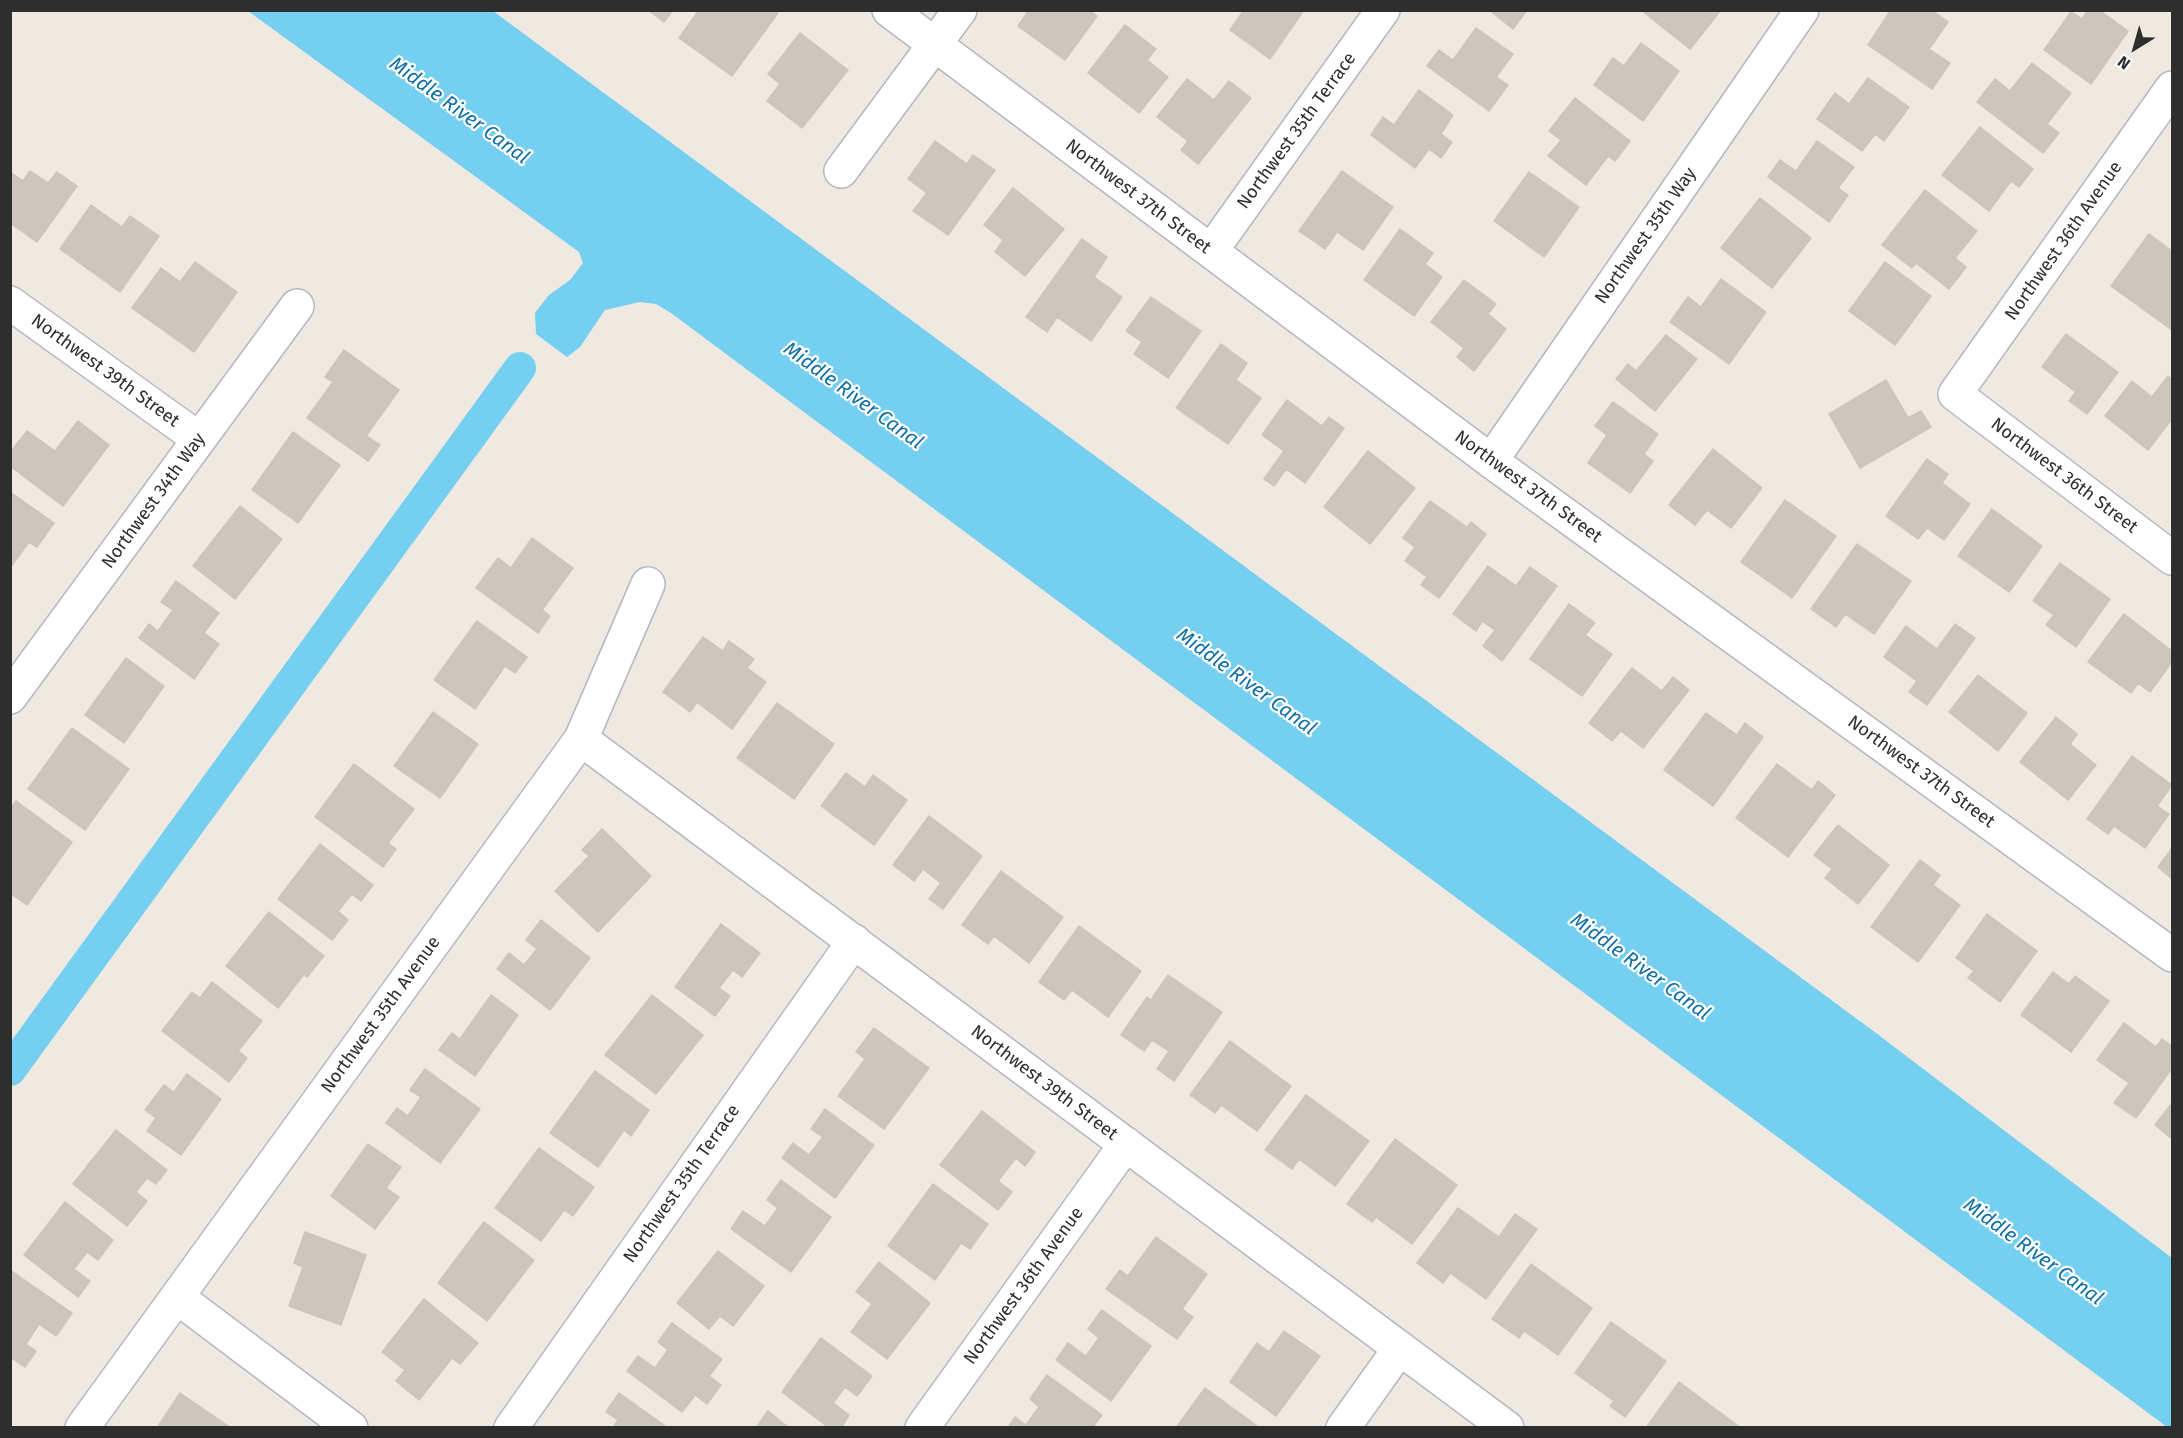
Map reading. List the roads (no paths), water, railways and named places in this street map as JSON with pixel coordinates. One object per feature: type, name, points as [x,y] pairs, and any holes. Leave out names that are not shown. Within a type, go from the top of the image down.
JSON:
[{"type":"street","name":"Northwest 37th Street","points":[[889,10],[1491,460],[2172,955]]},
{"type":"street","points":[[841,171],[960,10]]},
{"type":"street","name":"Northwest 35th Terrace","points":[[1210,251],[1383,10]]},
{"type":"street","name":"Northwest 35th Way","points":[[1491,460],[1802,10]]},
{"type":"street","name":"Northwest 36th Avenue","points":[[1955,394],[2172,88]]},
{"type":"street","name":"Northwest 39th Street","points":[[10,303],[199,439]]},
{"type":"street","name":"Northwest 34th Way","points":[[10,697],[297,306]]},
{"type":"street","name":"Northwest 36th Street","points":[[1955,394],[2172,558]]},
{"type":"street","name":"Northwest 35th Avenue","points":[[82,1428],[581,739],[648,584]]},
{"type":"street","name":"Northwest 39th Street","points":[[581,739],[1507,1428]]},
{"type":"street","name":"Northwest 35th Terrace","points":[[510,1428],[854,941]]},
{"type":"street","name":"Northwest 36th Avenue","points":[[922,1428],[1126,1144]]},
{"type":"street","points":[[177,1297],[351,1428]]},
{"type":"street","points":[[1344,1428],[1400,1348]]},
{"type":"water","name":"Middle River Canal","points":[[248,11],[493,11],[1876,1033],[2172,1258],[2172,1427],[2167,1427],[671,313],[656,304],[640,302],[605,310],[580,347],[567,357],[536,334],[535,313],[549,295],[570,280],[583,263],[579,252]]},
{"type":"waterway","points":[[10,1070],[520,368]]}]
